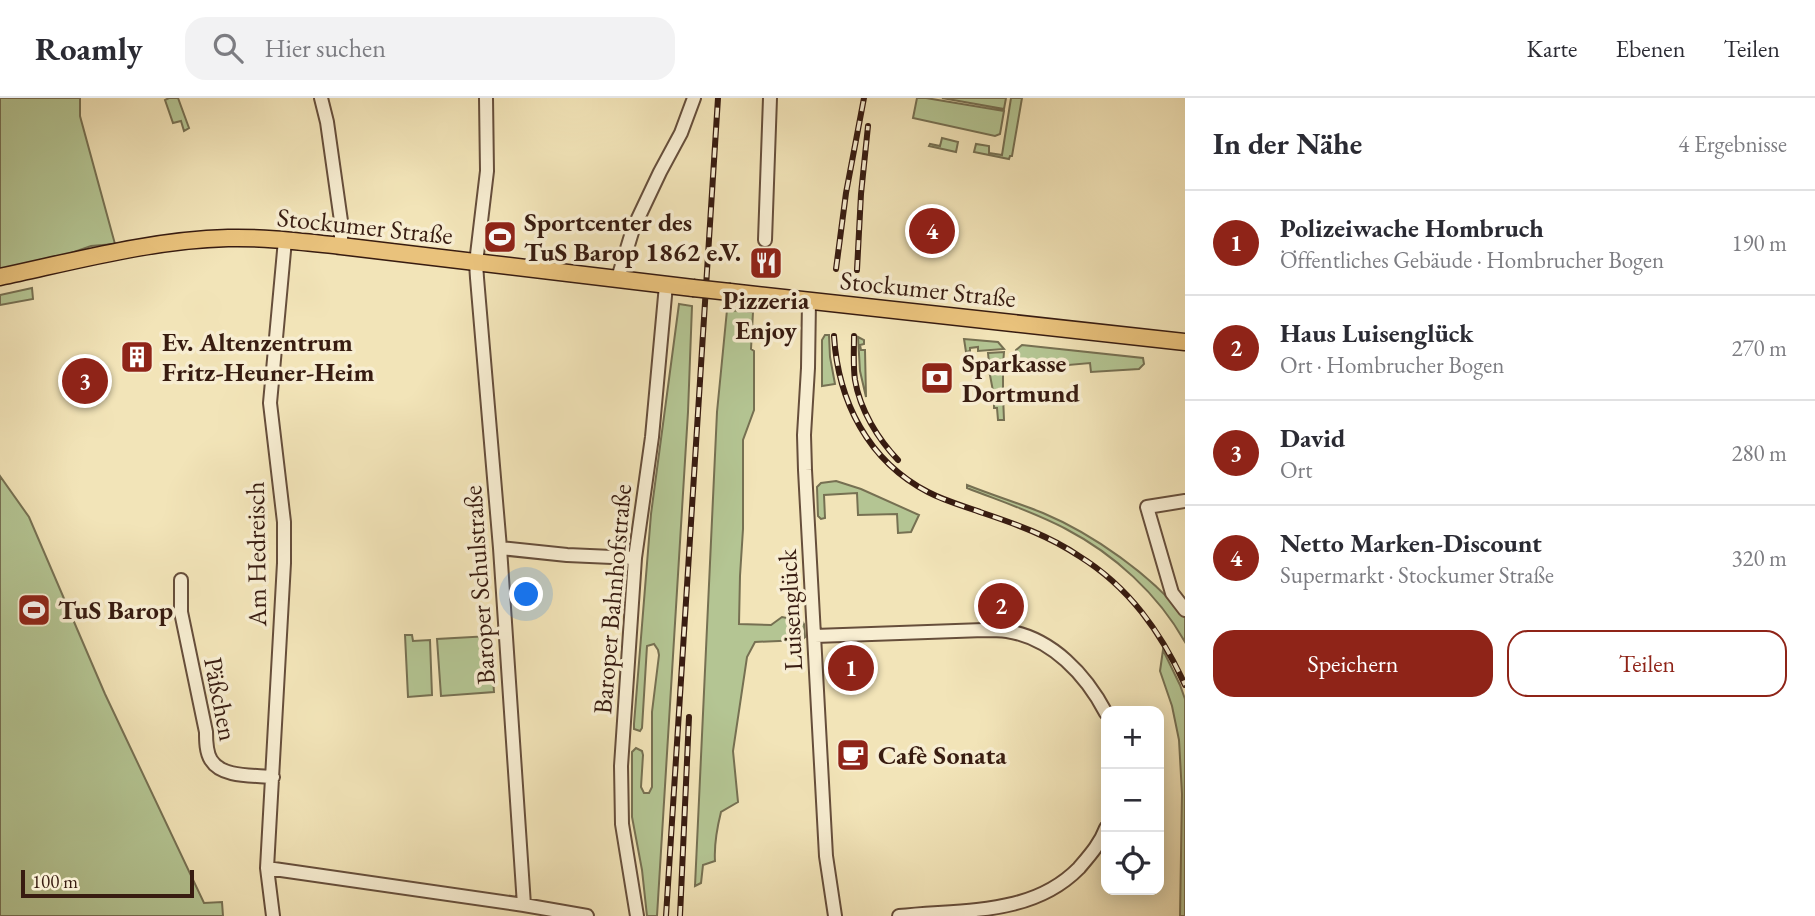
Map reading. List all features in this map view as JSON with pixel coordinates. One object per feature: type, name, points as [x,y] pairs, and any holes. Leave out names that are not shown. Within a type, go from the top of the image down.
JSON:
[{"type":"main road","name":"Stockumer Straße","points":[[0,277],[157,245],[229,238],[285,240],[1185,342]]},
{"type":"street","points":[[321,98],[341,221],[341,246]]},
{"type":"street","name":"Baroper Schulstraße","points":[[485,98],[487,171],[476,263],[500,548],[524,905]]},
{"type":"street","points":[[618,278],[633,229],[681,132],[694,98]]},
{"type":"street","points":[[765,240],[770,98]]},
{"type":"street","name":"Am Hedreisch","points":[[273,916],[267,868],[284,522],[270,403],[285,240]]},
{"type":"street","name":"Baroper Bahnhofstraße","points":[[637,916],[622,824],[621,766],[635,558],[652,438],[666,285]]},
{"type":"street","name":"Luisenglück","points":[[808,301],[804,435],[825,856],[835,916]]},
{"type":"street","points":[[1185,501],[1147,508],[1172,593],[1185,610]]},
{"type":"street","points":[[500,548],[635,558]]},
{"type":"street","name":"Päßchen","points":[[181,580],[181,612],[210,760],[229,772],[273,777]]},
{"type":"street","points":[[815,636],[1007,631],[1031,638],[1051,649],[1091,686],[1102,706]]},
{"type":"street","points":[[899,916],[995,911],[1032,902],[1070,879],[1094,851],[1104,832]]},
{"type":"street","points":[[267,868],[587,916]]},
{"type":"green space","points":[[0,98],[80,98],[80,116],[115,244],[91,246],[57,258],[0,269]]},
{"type":"green space","points":[[178,98],[189,128],[184,131],[181,121],[173,123],[165,100]]},
{"type":"green space","points":[[917,98],[1004,111],[1000,134],[995,136],[913,118]]},
{"type":"green space","points":[[942,98],[1006,98],[1004,109]]},
{"type":"green space","points":[[1011,98],[1022,98],[1012,156],[1009,159],[974,152],[976,144],[989,146],[989,153],[1002,155]]},
{"type":"green space","points":[[942,138],[958,142],[956,152],[929,146],[940,146]]},
{"type":"green space","points":[[32,288],[33,299],[0,305],[0,295]]},
{"type":"green space","points":[[679,304],[692,306],[688,412],[657,916],[647,916],[632,817],[632,752],[636,748],[642,751],[641,787],[644,793],[649,793],[652,787],[652,712],[659,655],[654,644],[647,646],[640,731],[634,729],[634,724],[651,514]]},
{"type":"green space","points":[[727,310],[753,312],[751,349],[754,351],[754,410],[743,440],[739,624],[771,625],[782,617],[802,621],[805,637],[802,640],[755,642],[747,657],[733,751],[738,802],[721,812],[715,861],[703,865],[701,883],[695,886],[717,412]]},
{"type":"green space","points":[[825,335],[829,335],[835,384],[822,386],[822,340]]},
{"type":"green space","points":[[858,337],[864,340],[864,344],[860,345],[861,350],[865,350],[866,397],[860,371]]},
{"type":"green space","points":[[964,339],[998,342],[1004,349],[978,351],[978,347],[970,348],[970,351],[966,352]]},
{"type":"green space","points":[[1022,345],[1143,358],[1144,364],[1139,369],[1091,372],[1090,363],[1024,369],[1024,359],[1015,359],[1016,350]]},
{"type":"green space","points":[[1004,352],[1003,365],[989,363],[988,353]]},
{"type":"green space","points":[[1003,368],[1003,392],[993,391],[989,370]]},
{"type":"green space","points":[[1003,395],[1004,420],[998,420],[997,408],[994,408],[994,397]]},
{"type":"green space","points":[[0,476],[29,517],[105,694],[204,903],[222,902],[223,916],[0,916]]},
{"type":"green space","points":[[836,481],[919,515],[911,532],[898,533],[897,514],[858,515],[857,493],[824,495],[825,518],[821,519],[818,516],[817,487],[821,483]]},
{"type":"green space","points":[[967,485],[1062,522],[1120,557],[1156,586],[1185,617],[1185,642],[1148,592],[1101,550],[1054,523],[967,488]]},
{"type":"green space","points":[[405,635],[412,635],[413,641],[430,640],[432,695],[408,697]]},
{"type":"green space","points":[[490,636],[494,692],[441,696],[437,639]]},
{"type":"green space","points":[[1163,650],[1185,699],[1185,916],[1180,916],[1182,794],[1179,740],[1172,706],[1160,671]]},
{"type":"railway","points":[[666,916],[718,98]]},
{"type":"railway","points":[[836,269],[846,193],[864,98]]},
{"type":"railway","points":[[857,270],[868,126]]},
{"type":"railway","points":[[834,336],[842,383],[850,406],[860,427],[889,464],[928,492],[1044,537],[1097,568],[1142,612],[1185,685]]},
{"type":"railway","points":[[854,336],[854,375],[857,391],[877,433],[898,460]]},
{"type":"railway","points":[[680,916],[689,717]]},
{"type":"place","name":"Netto Marken-Discount","points":[[932,231]]},
{"type":"place","name":"Sportcenter des TuS Barop 1862 e.V.","points":[[500,237]]},
{"type":"place","name":"Pizzeria Enjoy","points":[[766,263]]},
{"type":"place","name":"Ev. Altenzentrum Fritz-Heuner-Heim","points":[[137,357]]},
{"type":"place","name":"Sparkasse Dortmund","points":[[937,378]]},
{"type":"place","name":"David","points":[[85,381]]},
{"type":"place","name":"Haus Luisenglück","points":[[1001,606]]},
{"type":"place","name":"TuS Barop","points":[[34,610]]},
{"type":"place","name":"Polizeiwache Hombruch","points":[[851,668]]},
{"type":"place","name":"Cafè Sonata","points":[[853,755]]}]
